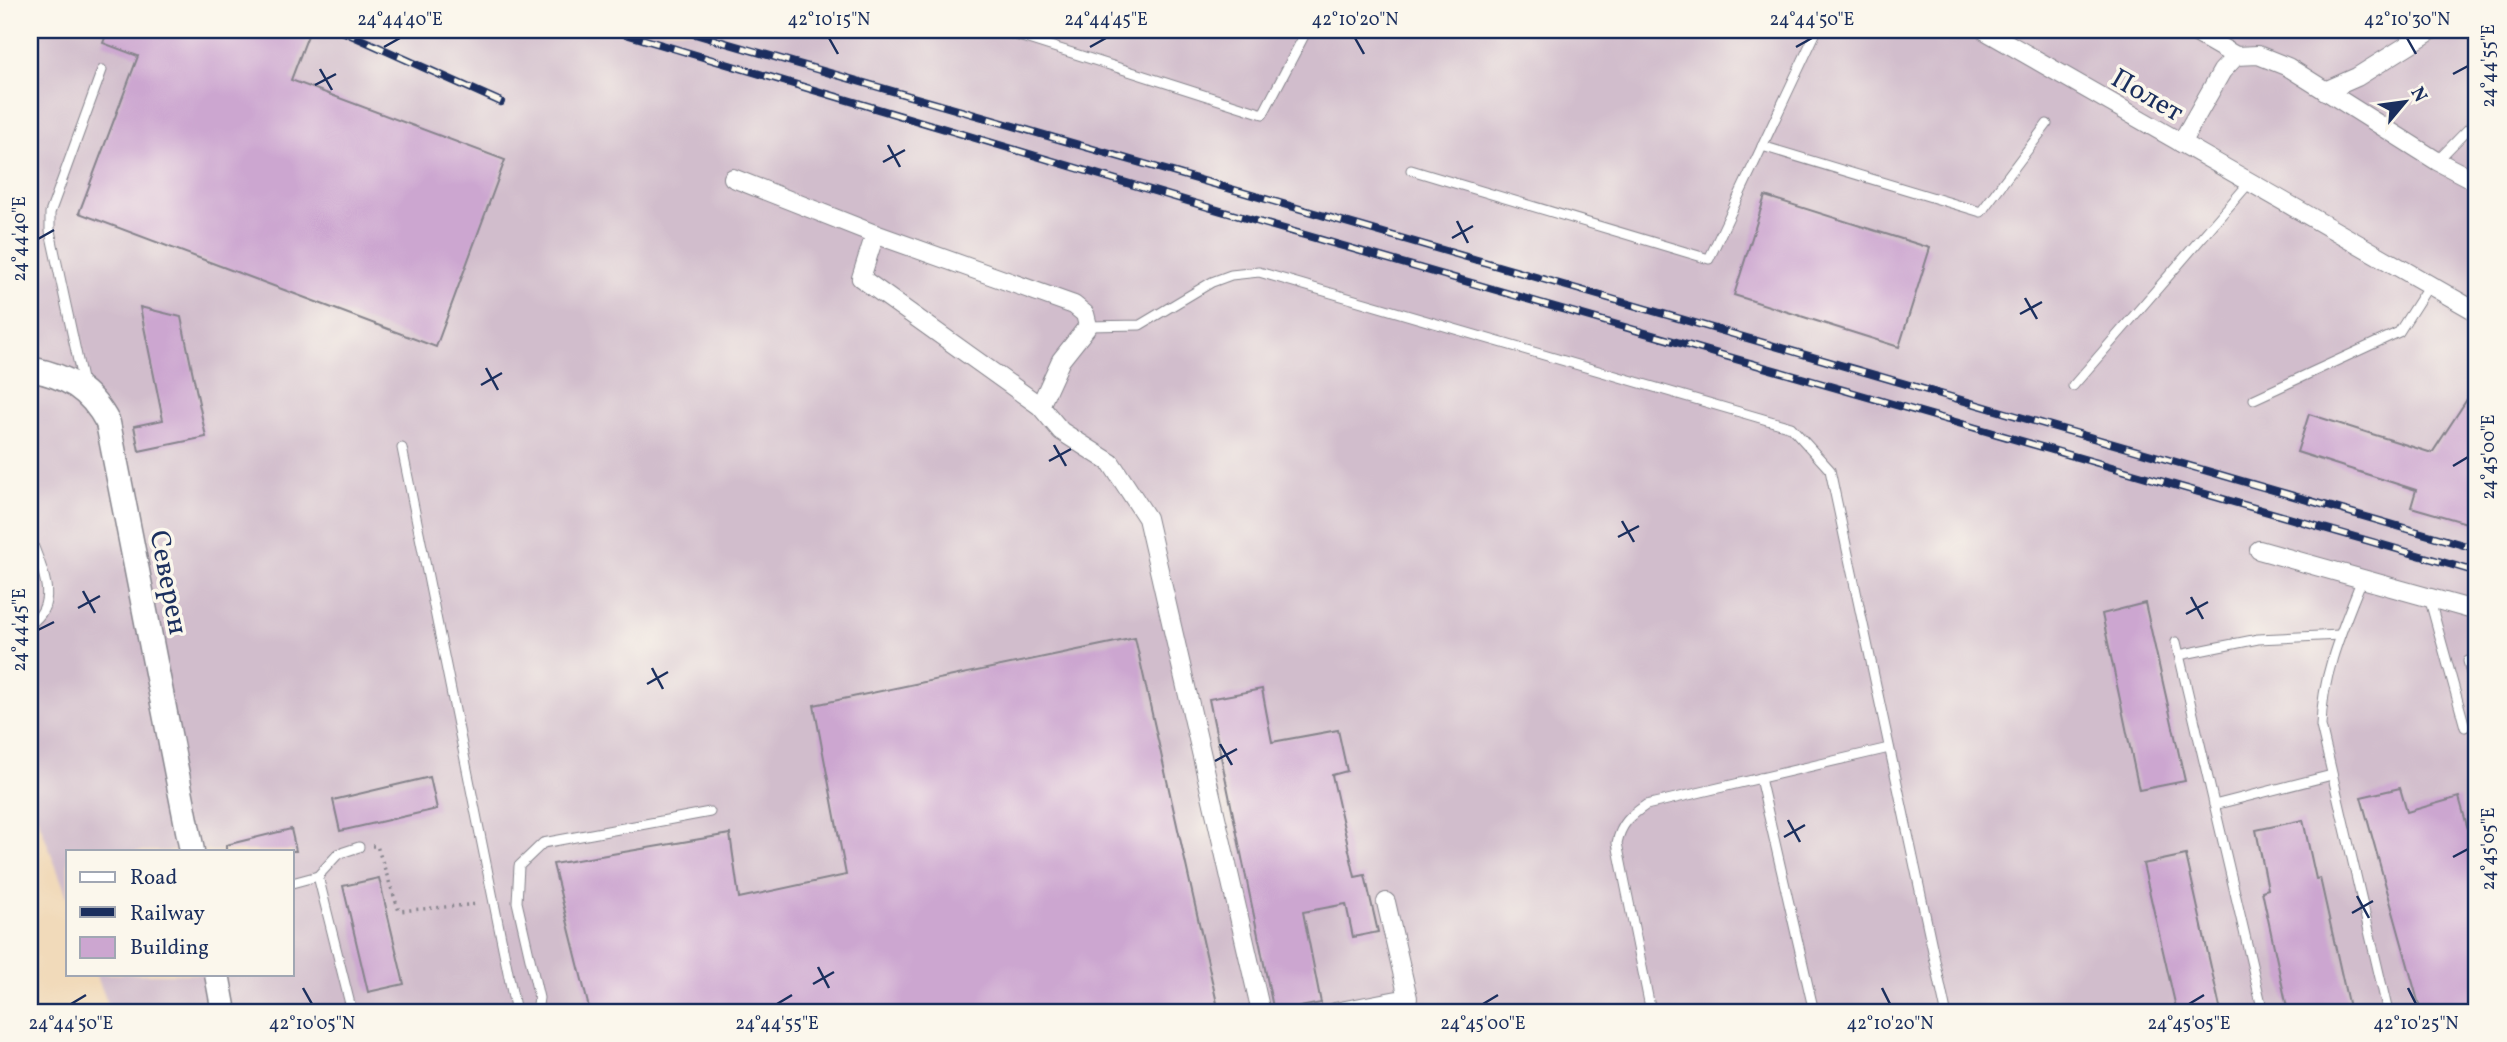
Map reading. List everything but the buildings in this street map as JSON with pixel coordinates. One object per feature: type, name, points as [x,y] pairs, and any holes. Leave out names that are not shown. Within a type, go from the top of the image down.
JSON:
[{"type":"main road","name":"Северен","points":[[30,369],[65,377],[84,389],[98,403],[108,423],[192,850]]},
{"type":"main road","points":[[217,976],[225,1012]]},
{"type":"street","name":"Полет","points":[[1984,30],[2477,312]]},
{"type":"street","points":[[2191,30],[2236,56],[2258,55],[2288,67],[2437,161],[2477,182]]},
{"type":"street","points":[[2325,91],[2357,77],[2432,30]]},
{"type":"street","points":[[2181,143],[2221,71],[2236,56]]},
{"type":"street","points":[[733,178],[874,234],[1074,305],[1085,314],[1088,326],[1061,360],[1040,406]]},
{"type":"street","points":[[874,234],[861,278],[1040,406],[1061,431],[1111,463],[1147,518],[1261,1012]]},
{"type":"street","points":[[2259,551],[2477,611]]},
{"type":"street","points":[[1335,1012],[1408,999],[1386,902]]},
{"type":"lane","points":[[1000,30],[1263,114],[1307,30]]},
{"type":"lane","points":[[1411,170],[1709,259],[1817,30]]},
{"type":"lane","points":[[84,389],[50,231],[50,214],[53,197],[102,70]]},
{"type":"lane","points":[[2437,161],[2477,120]]},
{"type":"lane","points":[[1762,146],[1981,212],[2047,124]]},
{"type":"lane","points":[[2073,386],[2250,182]]},
{"type":"lane","points":[[1088,326],[1140,325],[1212,282],[1231,275],[1259,272],[1791,427],[1830,470],[1946,1012]]},
{"type":"lane","points":[[2255,399],[2399,332],[2430,285]]},
{"type":"lane","points":[[402,448],[492,904],[516,1012]]},
{"type":"lane","points":[[30,537],[48,585],[45,609],[30,624]]},
{"type":"lane","points":[[2362,579],[2340,635],[2321,699],[2320,726],[2388,1012]]},
{"type":"lane","points":[[2429,597],[2465,727]]},
{"type":"lane","points":[[2179,656],[2258,639],[2340,635]]},
{"type":"lane","points":[[2176,642],[2263,1012]]},
{"type":"lane","points":[[2468,661],[2477,698]]},
{"type":"lane","points":[[1651,1012],[1617,843],[1620,831],[1629,816],[1646,805],[1889,748]]},
{"type":"lane","points":[[2214,805],[2332,775]]},
{"type":"lane","points":[[1759,778],[1814,1012]]},
{"type":"lane","points":[[537,1012],[540,998],[517,902],[519,866],[543,843],[710,812]]},
{"type":"lane","points":[[294,882],[318,876],[338,854],[359,847]]},
{"type":"lane","points":[[318,876],[352,1012]]},
{"type":"path","points":[[359,847],[377,846],[399,911],[492,904]]},
{"type":"shaded area","points":[[30,30],[2477,30],[2477,1012],[111,1012],[97,976],[294,976],[294,850],[66,850],[66,894],[30,797]]},
{"type":"railway","points":[[340,30],[501,102]]},
{"type":"railway","points":[[612,30],[1221,211],[2477,572]]},
{"type":"railway","points":[[681,30],[2477,549]]}]
